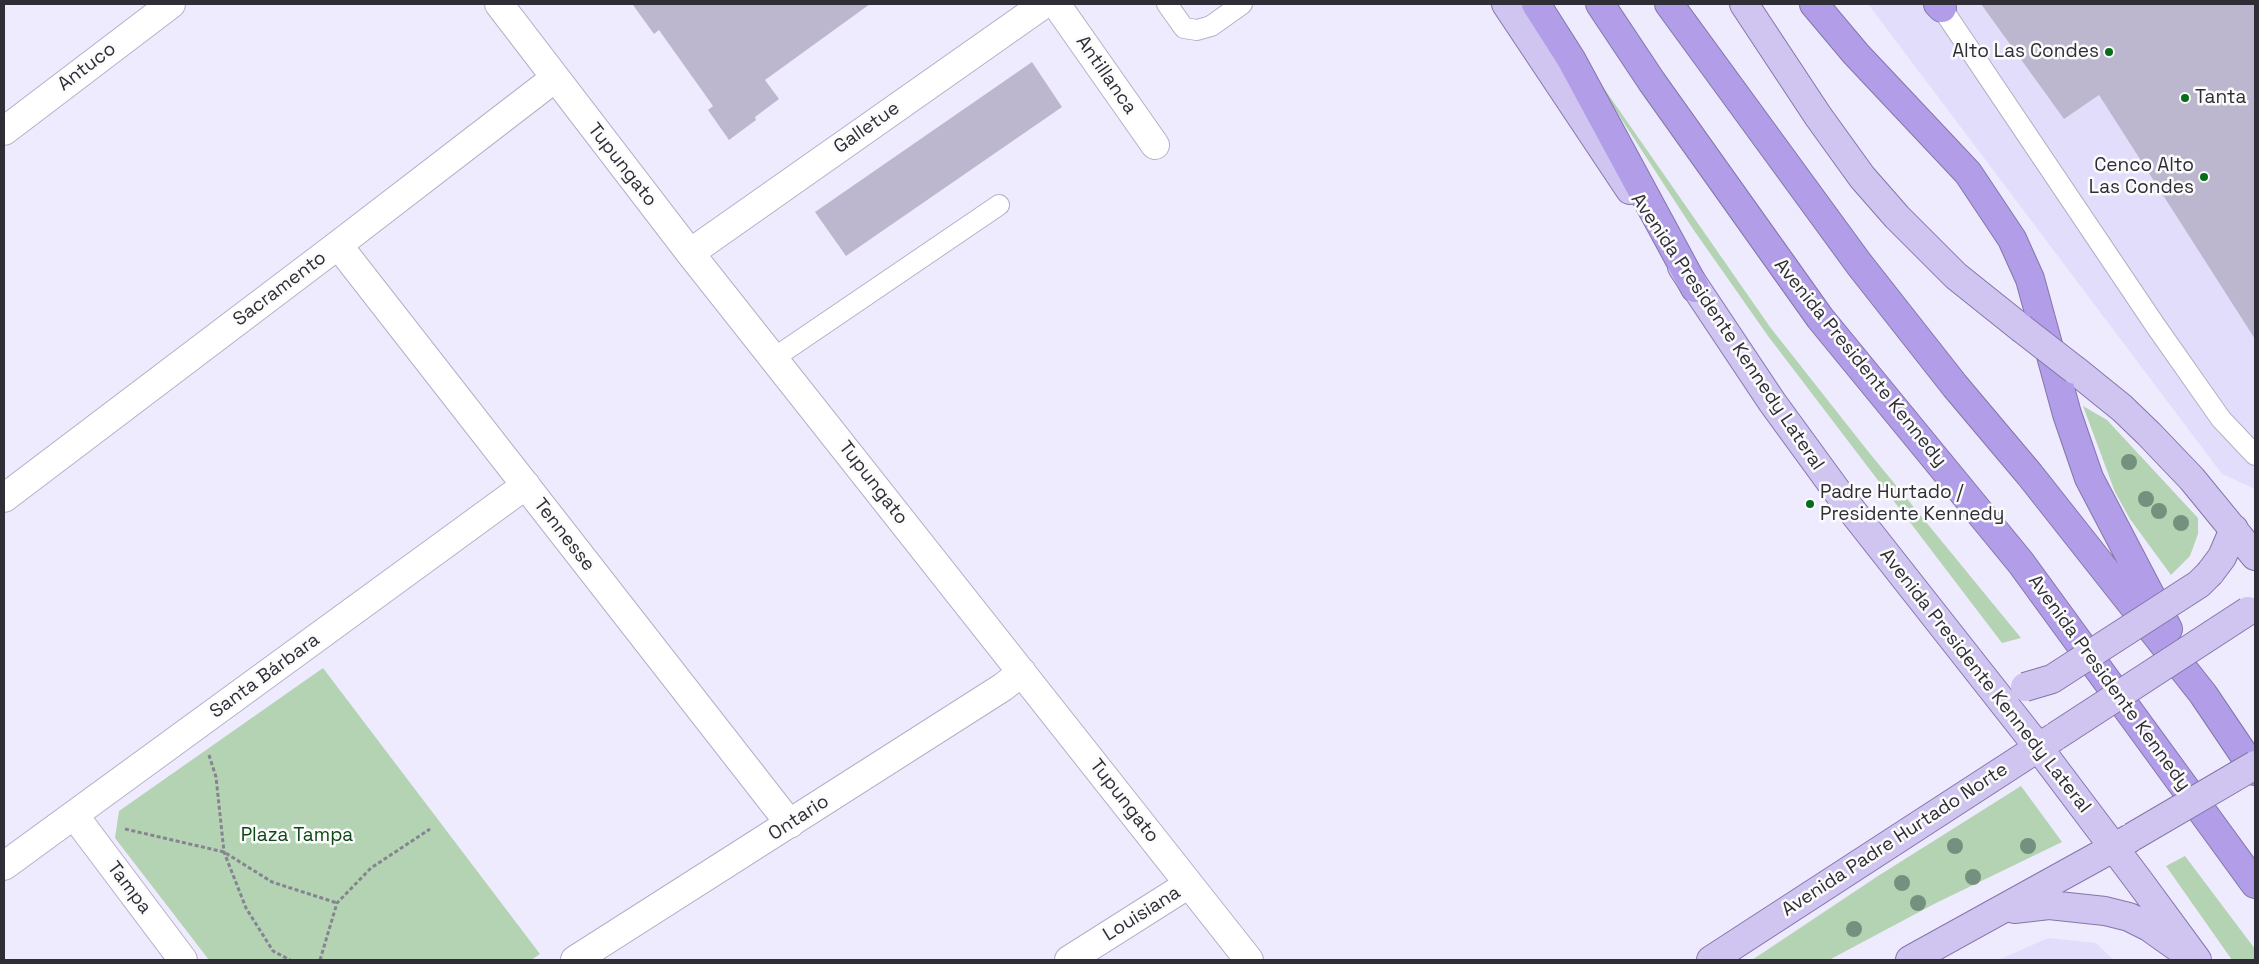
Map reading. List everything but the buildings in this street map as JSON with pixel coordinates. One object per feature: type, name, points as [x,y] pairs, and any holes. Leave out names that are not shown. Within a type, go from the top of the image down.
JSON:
[{"type":"highway","points":[[1536,4],[1571,59],[1695,288]]},
{"type":"highway","name":"Avenida Presidente Kennedy","points":[[1600,4],[1652,82],[1820,318],[2021,563],[2255,884]]},
{"type":"highway","points":[[1669,4],[1864,272],[1955,386],[2030,475],[2203,694],[2255,771]]},
{"type":"highway","points":[[1814,4],[1856,54],[1968,173],[2012,239],[2030,280],[2067,414],[2090,478],[2203,694]]},
{"type":"main road","name":"Avenida Presidente Kennedy Lateral","points":[[1506,4],[1772,402],[1842,498],[1978,672],[2047,742],[2123,842],[2196,960]]},
{"type":"main road","points":[[1744,4],[1818,116],[1862,177],[1897,217],[1956,276],[2122,408],[2192,479],[2255,556]]},
{"type":"main road","points":[[1978,672],[1992,681],[2008,686],[2025,687],[2052,679],[2198,584],[2210,573],[2222,557],[2234,529]]},
{"type":"main road","name":"Avenida Padre Hurtado Norte","points":[[1711,960],[2252,608]]},
{"type":"main road","points":[[1910,960],[2123,842],[2255,765]]},
{"type":"main road","points":[[2002,910],[2049,905],[2105,910],[2129,917],[2149,927],[2196,960]]},
{"type":"street","name":"Antuco","points":[[4,131],[171,4]]},
{"type":"street","name":"Tupungato","points":[[499,4],[690,253],[1249,960]]},
{"type":"street","name":"Galletue","points":[[690,253],[1044,4]]},
{"type":"street","name":"Antillanca","points":[[1056,4],[1155,146]]},
{"type":"street","name":"Sacramento","points":[[4,498],[555,78]]},
{"type":"street","name":"Tennesse","points":[[338,245],[790,824]]},
{"type":"street","name":"Santa Bárbara","points":[[4,866],[526,485]]},
{"type":"street","name":"Ontario","points":[[575,960],[790,824],[1022,672]]},
{"type":"street","name":"Tampa","points":[[74,815],[183,960]]},
{"type":"street","name":"Louisiana","points":[[1069,960],[1189,884]]},
{"type":"lane","points":[[1166,4],[1184,28],[1197,30],[1211,26],[1242,4]]},
{"type":"lane","points":[[1940,5],[2155,325],[2221,418],[2255,455]]},
{"type":"lane","points":[[774,358],[999,205]]},
{"type":"path","points":[[199,724],[216,777],[224,852],[246,908],[273,951],[290,960]]},
{"type":"path","points":[[74,815],[224,852],[272,882],[336,903]]},
{"type":"path","points":[[320,960],[336,903],[371,868],[430,828]]},
{"type":"shaded area","points":[[1868,4],[2255,4],[2255,489],[2222,474]]},
{"type":"shaded area","points":[[2048,938],[2096,943],[2114,960],[1998,960]]},
{"type":"green space","points":[[1562,28],[1770,327],[1867,450],[2021,638],[2002,643],[1768,336],[1693,229]]},
{"type":"green space","points":[[2083,406],[2107,420],[2198,518],[2198,534],[2190,556],[2171,575],[2130,519],[2115,492]]},
{"type":"green space","name":"Plaza Tampa","points":[[323,668],[540,954],[531,960],[209,960],[115,838],[119,811]]},
{"type":"green space","points":[[2021,786],[2062,842],[1936,903],[1829,960],[1752,960],[1878,876]]},
{"type":"green space","points":[[2185,856],[2255,949],[2255,960],[2232,960],[2166,866]]},
{"type":"place","name":"Alto Las Condes","points":[[2109,52]]},
{"type":"place","name":"Tanta","points":[[2185,98]]},
{"type":"place","name":"Cenco Alto Las Condes","points":[[2204,177]]},
{"type":"place","name":"Padre Hurtado / Presidente Kennedy","points":[[1810,504]]}]
